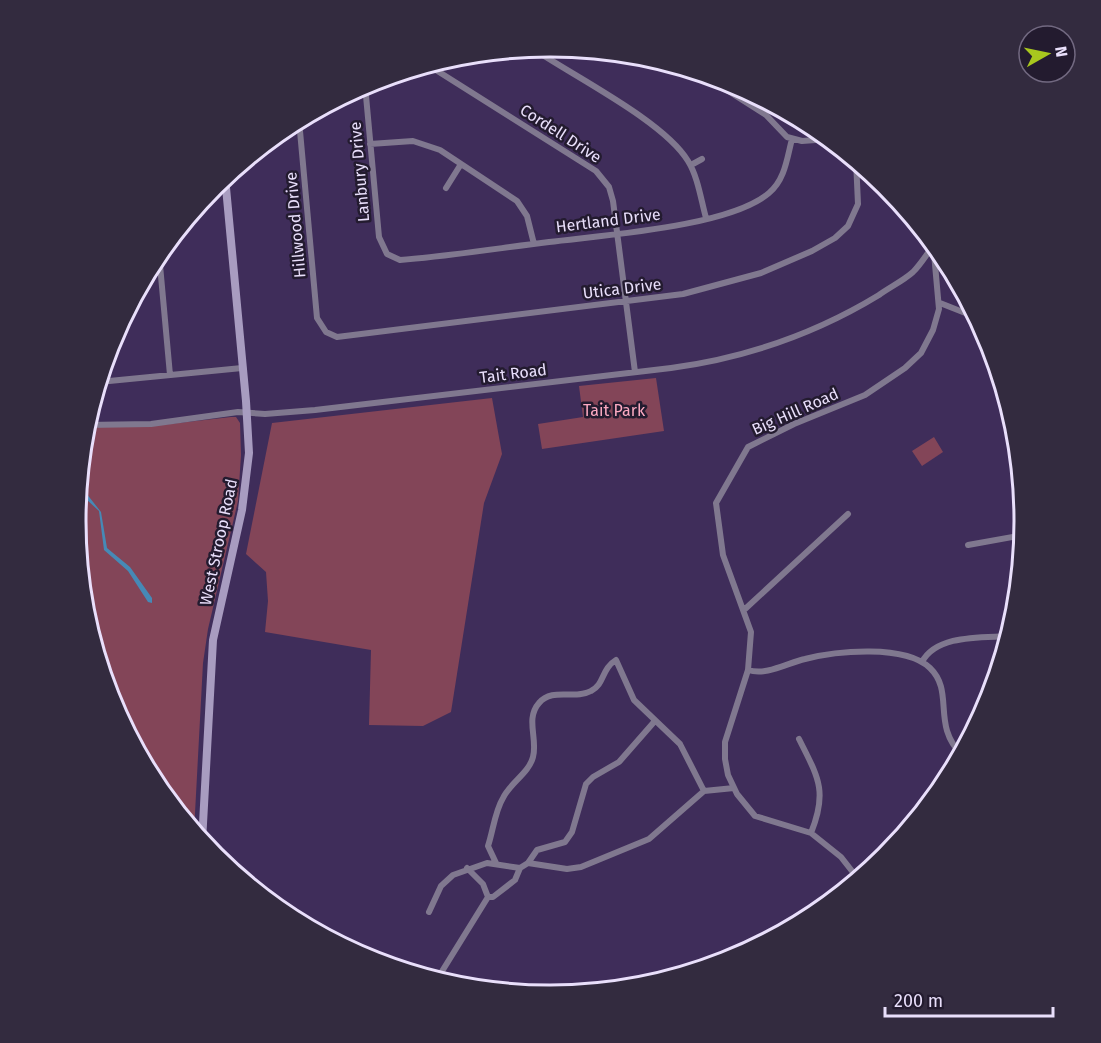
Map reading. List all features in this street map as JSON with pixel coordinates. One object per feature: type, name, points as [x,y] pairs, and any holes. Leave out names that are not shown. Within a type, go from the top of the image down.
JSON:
[{"type":"main road","name":"West Stroop Road","points":[[203,830],[210,664],[216,622],[246,492],[249,453],[226,189]]},
{"type":"street","points":[[546,57],[665,134],[691,165],[706,218]]},
{"type":"street","name":"Cordell Drive","points":[[438,71],[596,171],[605,181],[611,194],[635,372]]},
{"type":"street","name":"Lanbury Drive","points":[[366,95],[379,237],[387,254]]},
{"type":"street","points":[[735,95],[766,115],[792,139],[814,139]]},
{"type":"street","name":"Hillwood Drive","points":[[300,130],[317,318],[321,327]]},
{"type":"street","name":"Hertland Drive","points":[[387,254],[396,259],[408,259],[667,227],[706,218],[747,205],[772,190],[782,177],[792,139]]},
{"type":"street","points":[[370,144],[420,142],[434,147],[517,201],[527,216],[534,244]]},
{"type":"street","points":[[691,165],[702,159]]},
{"type":"street","points":[[446,188],[461,164]]},
{"type":"street","name":"Utica Drive","points":[[321,327],[332,336],[343,338],[683,294],[737,281],[784,265],[835,238],[848,226],[857,210],[859,194],[857,172]]},
{"type":"street","name":"Tait Road","points":[[96,425],[169,423],[247,413],[315,410],[718,360],[800,335],[867,302],[905,278],[921,264],[928,252]]},
{"type":"street","name":"Big Hill Road","points":[[854,873],[836,852],[811,833],[755,816],[745,807],[734,788],[726,766],[725,742],[748,670],[751,632],[723,555],[716,503],[734,474],[744,451],[753,444],[865,394],[905,368],[921,353],[929,340],[940,303],[935,260]]},
{"type":"street","points":[[921,264],[936,270]]},
{"type":"street","points":[[160,269],[170,375]]},
{"type":"street","points":[[940,303],[965,313]]},
{"type":"street","points":[[108,380],[243,368]]},
{"type":"street","points":[[744,610],[848,514]]},
{"type":"street","points":[[968,545],[1015,537]]},
{"type":"street","points":[[922,662],[931,650],[941,644],[1000,637]]},
{"type":"street","points":[[748,670],[769,670],[803,659],[838,653],[877,652],[922,662],[940,681],[945,729],[956,749]]},
{"type":"street","points":[[496,863],[488,846],[502,798],[533,758],[532,720],[538,704],[553,695],[580,694],[594,690],[607,665],[616,660],[634,700],[654,722],[680,744],[704,791]]},
{"type":"street","points":[[488,897],[493,897],[514,880],[520,868],[528,863],[537,850],[560,845],[569,838],[586,784],[619,762],[654,722]]},
{"type":"street","points":[[799,739],[815,769],[821,792],[819,812],[811,833]]},
{"type":"street","points":[[528,863],[573,869],[632,848],[658,832],[704,791],[734,788]]},
{"type":"street","points":[[429,912],[446,880],[467,868],[481,863],[496,863],[520,868]]},
{"type":"street","points":[[467,868],[483,884],[488,897]]},
{"type":"street","points":[[441,973],[488,897]]},
{"type":"green space","name":"Tait Park","points":[[656,378],[664,431],[542,449],[538,424],[583,417],[579,386]]},
{"type":"green space","points":[[492,398],[502,454],[484,503],[451,712],[423,726],[369,725],[371,650],[265,632],[268,601],[266,572],[246,554],[272,423]]},
{"type":"green space","points":[[231,417],[236,417],[240,423],[241,455],[238,501],[208,629],[203,663],[195,820],[164,780],[148,754],[121,699],[102,642],[90,582],[86,522],[87,491],[96,427],[152,426]]},
{"type":"green space","points":[[934,437],[943,452],[922,466],[912,451]]},
{"type":"water","points":[[87,494],[101,512],[107,548],[130,567],[152,598],[152,603],[148,602],[128,571],[104,550],[99,511],[87,500]]}]
